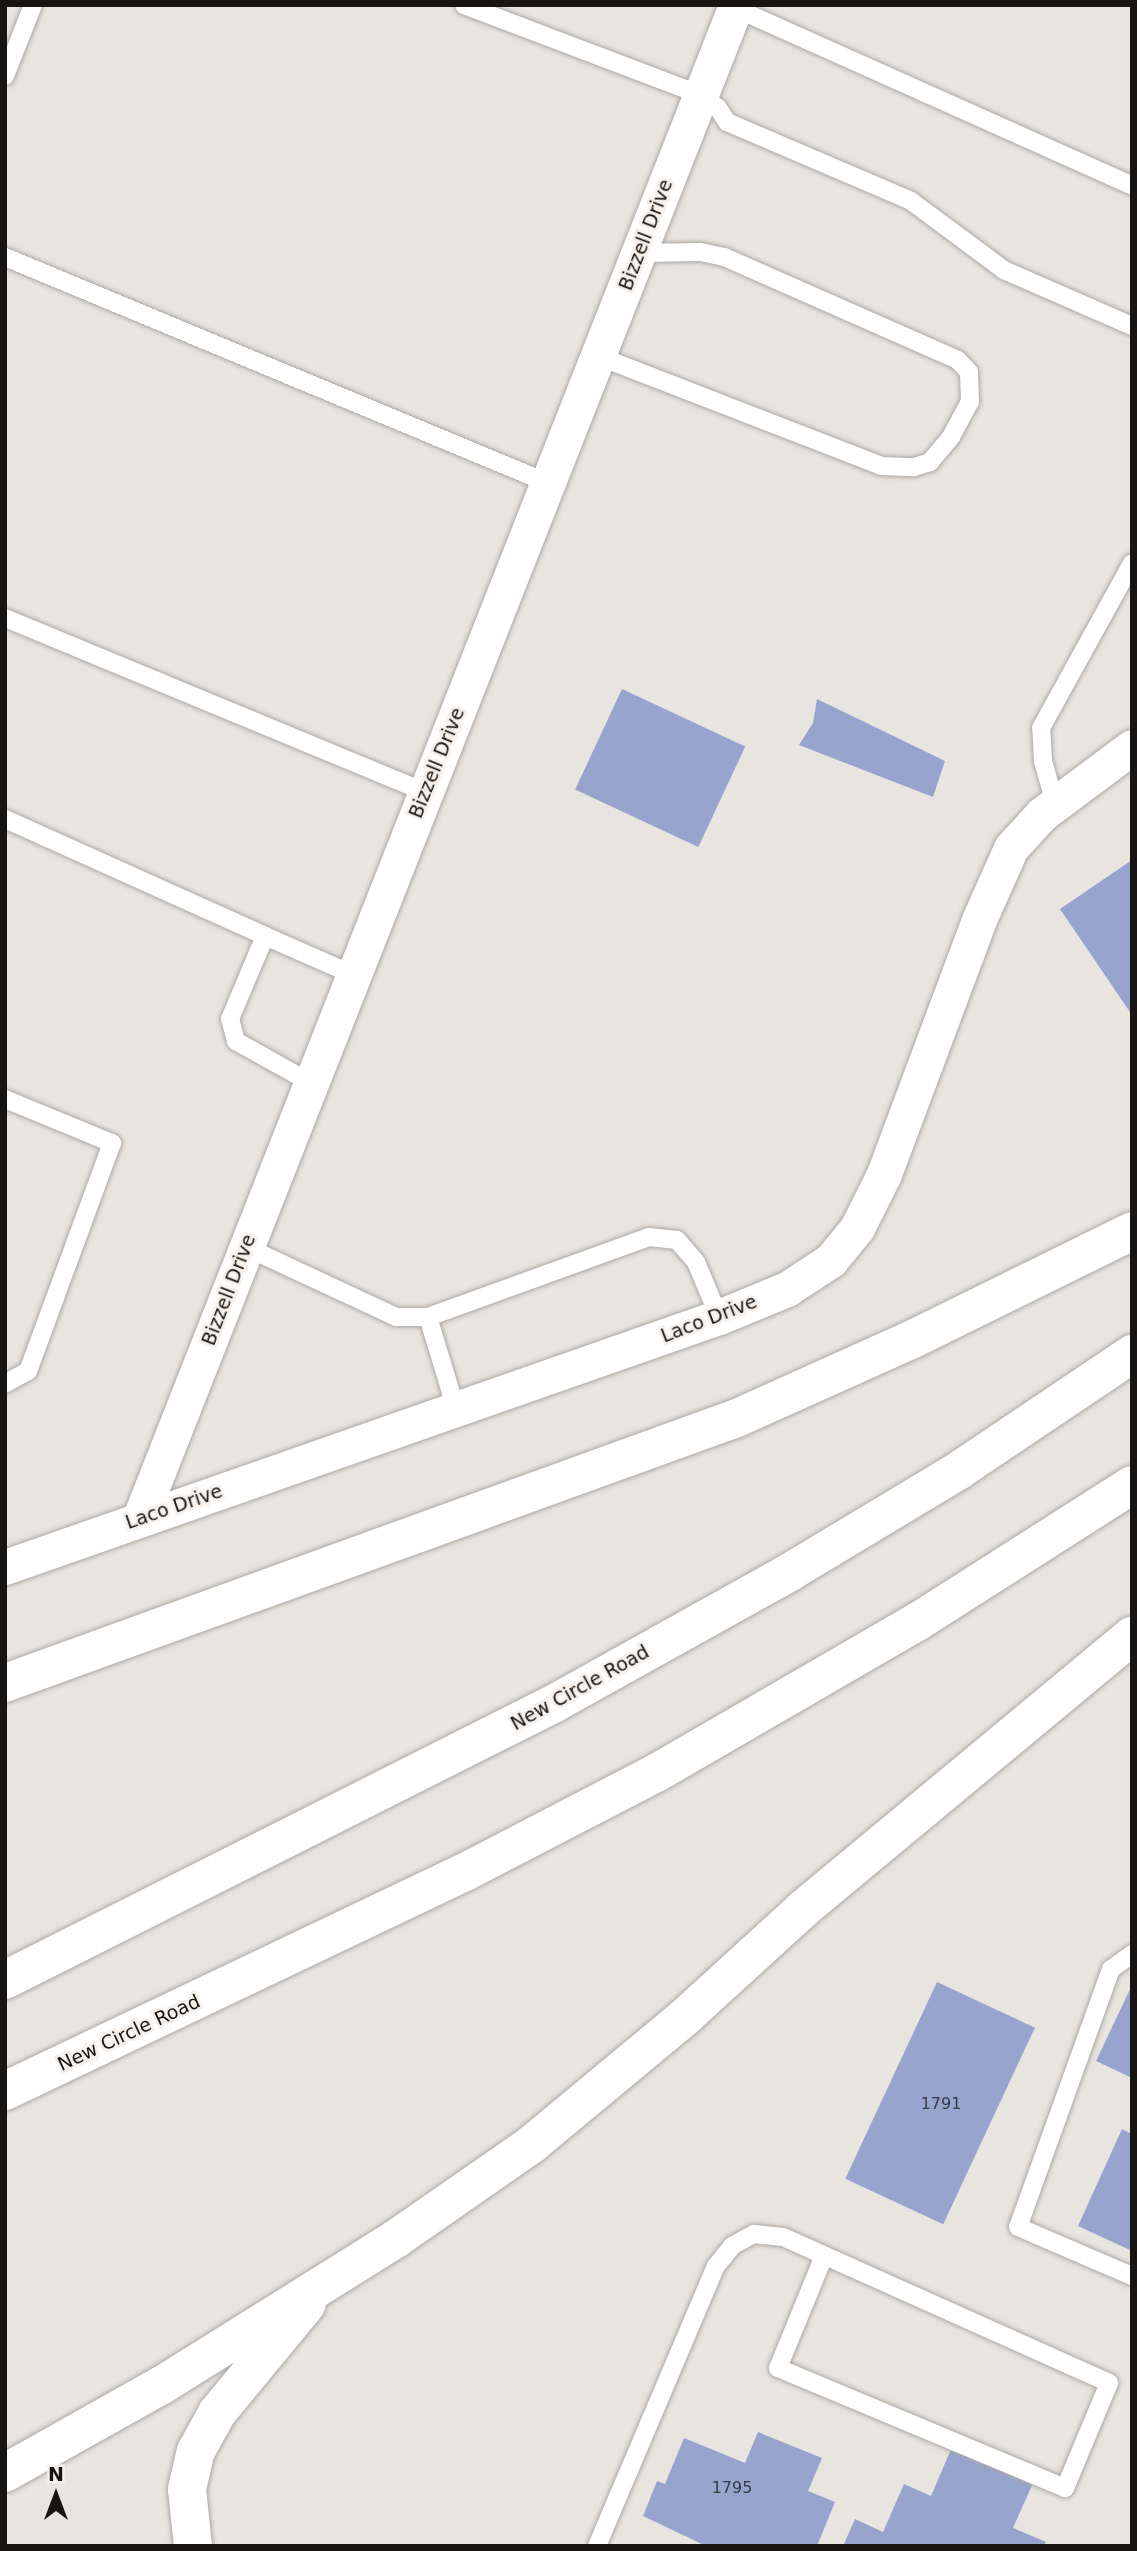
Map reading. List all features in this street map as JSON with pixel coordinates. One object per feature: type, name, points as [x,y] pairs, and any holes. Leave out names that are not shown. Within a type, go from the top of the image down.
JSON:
[{"type":"highway","points":[[5,1683],[737,1418],[915,1338],[1132,1231]]},
{"type":"highway","name":"New Circle Road","points":[[5,1980],[329,1820],[602,1677],[958,1471],[1132,1354]]},
{"type":"highway","name":"New Circle Road","points":[[5,2091],[465,1872],[658,1772],[917,1622],[1132,1485]]},
{"type":"highway","points":[[5,2473],[162,2385],[320,2285],[532,2144],[686,2016],[803,1909],[1132,1636]]},
{"type":"highway","points":[[193,2546],[187,2489],[197,2451],[218,2413],[285,2335],[320,2285]]},
{"type":"street","name":"Bizzell Drive","points":[[139,1520],[736,7]]},
{"type":"street","name":"Laco Drive","points":[[5,1566],[719,1317],[798,1282],[831,1260],[857,1228],[884,1174],[978,922],[1011,848],[1055,804],[1132,747]]},
{"type":"lane","points":[[5,76],[33,5]]},
{"type":"lane","points":[[464,5],[701,95],[718,108],[727,122],[911,201],[1004,270],[1132,326]]},
{"type":"lane","points":[[736,7],[1132,186]]},
{"type":"lane","points":[[598,356],[881,466],[914,467],[930,462],[951,437],[970,402],[969,372],[945,354],[724,257],[700,252],[639,253]]},
{"type":"lane","points":[[5,257],[548,483]]},
{"type":"lane","points":[[1055,804],[1043,761],[1041,728],[1132,563]]},
{"type":"lane","points":[[5,618],[426,792]]},
{"type":"lane","points":[[5,820],[354,975]]},
{"type":"lane","points":[[265,936],[230,1019],[236,1041],[311,1083]]},
{"type":"lane","points":[[5,1099],[112,1143],[28,1371],[5,1384]]},
{"type":"lane","points":[[246,1247],[368,1307],[396,1317],[428,1317],[649,1237],[677,1240],[696,1262],[719,1317]]},
{"type":"lane","points":[[428,1317],[456,1409]]},
{"type":"lane","points":[[1132,1954],[1111,1969],[1018,2227],[1132,2276]]},
{"type":"lane","points":[[597,2546],[716,2266],[732,2246],[754,2234],[783,2237],[1109,2384],[1065,2488],[778,2368],[824,2256]]},
{"type":"building","points":[[622,689],[745,746],[698,847],[575,790]]},
{"type":"building","points":[[817,699],[945,761],[933,797],[799,745],[813,723]]},
{"type":"building","points":[[1132,860],[1132,1015],[1060,909]]},
{"type":"building","points":[[937,1982],[1035,2028],[943,2224],[845,2179]]},
{"type":"building","points":[[1132,1985],[1132,2078],[1096,2061]]},
{"type":"building","points":[[1122,2129],[1132,2134],[1132,2251],[1078,2226]]},
{"type":"building","points":[[758,2432],[822,2458],[808,2491],[835,2502],[817,2546],[706,2546],[643,2516],[657,2481],[665,2484],[684,2438],[745,2463]]},
{"type":"building","points":[[952,2447],[1033,2483],[1013,2528],[1046,2542],[1044,2546],[843,2546],[855,2519],[883,2532],[904,2484],[931,2496]]}]
